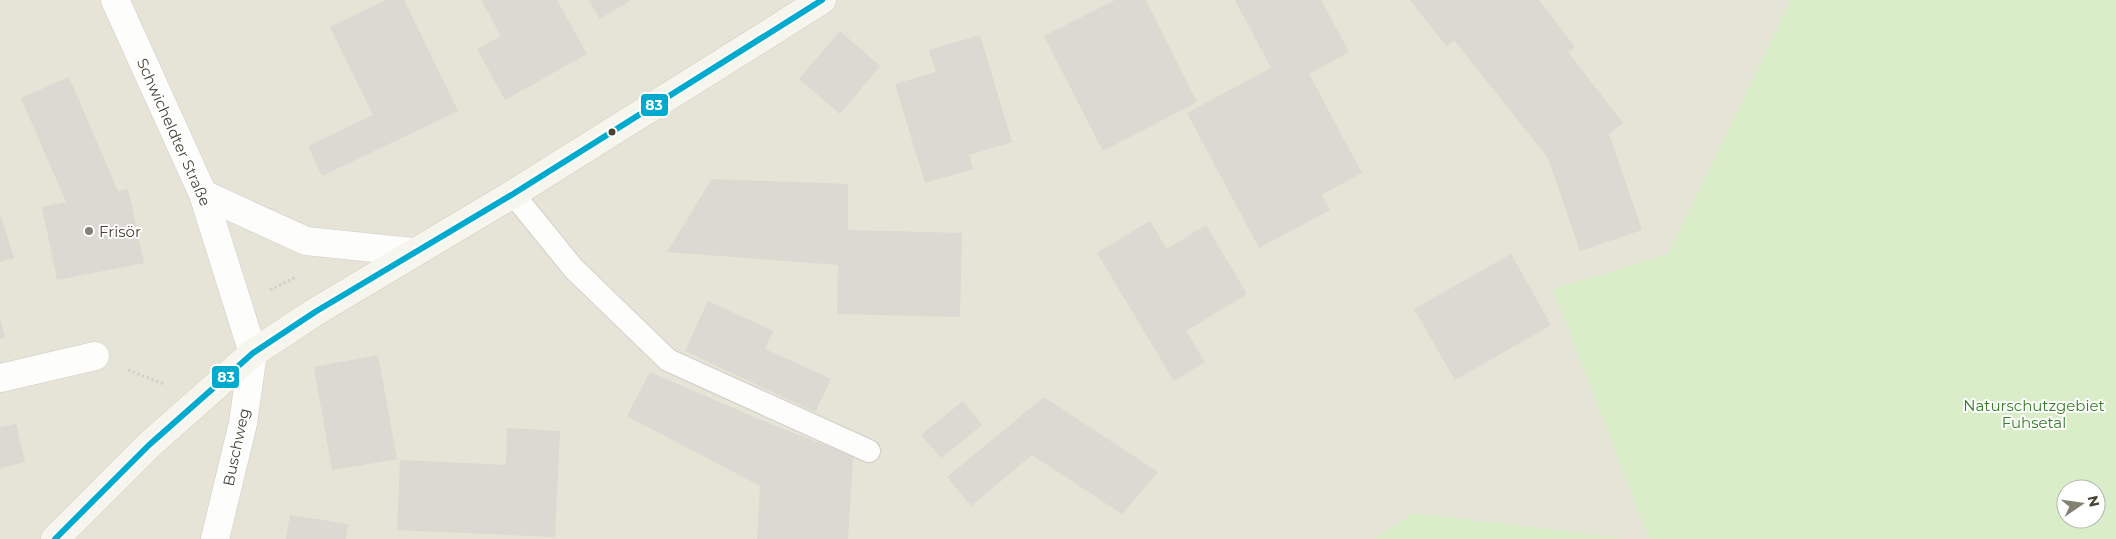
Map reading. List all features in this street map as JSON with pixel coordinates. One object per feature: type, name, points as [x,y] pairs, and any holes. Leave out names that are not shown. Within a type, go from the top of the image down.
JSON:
[{"type":"main road","points":[[56,539],[149,445],[253,353],[315,312],[513,194],[822,0]]},
{"type":"street","name":"Schwicheldter Straße","points":[[115,0],[203,194],[253,353]]},
{"type":"street","points":[[203,194],[306,241],[413,252]]},
{"type":"street","name":"Buschweg","points":[[215,539],[243,423],[253,353]]},
{"type":"street","points":[[0,378],[95,356]]},
{"type":"lane","points":[[513,194],[574,270],[668,360],[869,451]]},
{"type":"path","points":[[95,356],[201,399]]},
{"type":"shaded area","points":[[0,0],[1791,0],[1668,254],[1553,289],[1649,539],[1628,539],[1414,513],[1375,539],[0,539]]},
{"type":"green space","name":"Naturschutzgebiet Fuhsetal","points":[[1791,0],[2116,0],[2116,539],[1649,539],[1553,289],[1668,254]]},
{"type":"green space","points":[[1413,513],[1629,539],[1375,539]]},
{"type":"building","points":[[386,0],[404,0],[458,111],[322,176],[308,146],[373,115],[330,27]]},
{"type":"building","points":[[481,0],[557,0],[587,54],[505,100],[477,49],[501,36]]},
{"type":"building","points":[[588,0],[631,0],[600,19]]},
{"type":"building","points":[[1115,0],[1146,0],[1197,102],[1103,151],[1044,36]]},
{"type":"building","points":[[1235,0],[1321,0],[1349,52],[1309,74],[1362,173],[1321,195],[1330,210],[1259,248],[1187,113],[1271,68]]},
{"type":"building","points":[[1410,0],[1539,0],[1575,47],[1568,52],[1623,123],[1609,134],[1642,230],[1580,251],[1548,158],[1454,40],[1447,47]]},
{"type":"building","points":[[840,31],[880,66],[840,114],[799,79]]},
{"type":"building","points":[[980,35],[1012,142],[969,155],[973,169],[925,183],[895,84],[936,72],[929,50]]},
{"type":"building","points":[[69,77],[118,191],[128,189],[144,263],[57,280],[42,207],[66,202],[21,98]]},
{"type":"building","points":[[712,179],[848,184],[848,230],[962,233],[960,317],[837,314],[838,265],[667,252]]},
{"type":"building","points":[[0,213],[14,258],[0,262]]},
{"type":"building","points":[[1150,221],[1167,249],[1206,225],[1247,294],[1186,331],[1205,362],[1174,381],[1097,253]]},
{"type":"building","points":[[1511,254],[1551,325],[1455,380],[1414,309]]},
{"type":"building","points":[[708,301],[773,331],[765,349],[831,379],[815,412],[685,351]]},
{"type":"building","points":[[0,317],[5,338],[0,339]]},
{"type":"building","points":[[378,355],[397,459],[332,470],[314,367]]},
{"type":"building","points":[[650,372],[763,421],[853,456],[848,539],[757,539],[760,486],[627,416]]},
{"type":"building","points":[[1044,397],[1158,472],[1122,514],[1032,455],[971,506],[947,477]]},
{"type":"building","points":[[963,401],[982,425],[941,458],[921,435]]},
{"type":"building","points":[[16,424],[25,462],[0,468],[0,427]]},
{"type":"building","points":[[507,428],[560,431],[555,537],[397,530],[400,460],[506,465]]},
{"type":"building","points":[[290,515],[348,524],[346,539],[286,539]]},
{"type":"transit line","name":"83","points":[[55,539],[149,445],[253,353],[315,312],[513,194],[822,0]]},
{"type":"place","name":"Frisör","points":[[89,231]]}]
